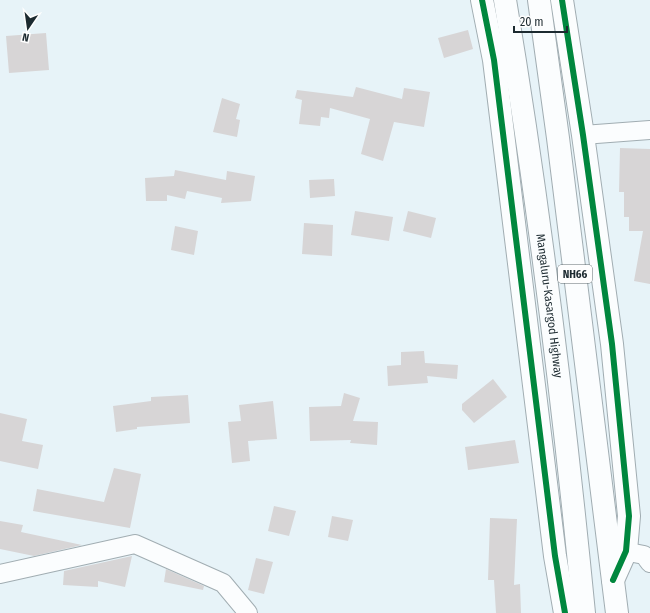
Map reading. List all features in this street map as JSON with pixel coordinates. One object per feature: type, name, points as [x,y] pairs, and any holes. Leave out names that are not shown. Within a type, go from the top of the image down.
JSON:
[{"type":"main road","points":[[482,0],[494,60],[555,556],[566,613]]},
{"type":"main road","name":"Mangaluru-Kasargod Highway","points":[[505,0],[527,141],[566,427],[584,613]]},
{"type":"main road","name":"NH66","points":[[539,0],[558,138],[636,554],[613,580],[617,613]]},
{"type":"main road","points":[[562,0],[583,135],[612,344],[629,516],[636,554]]},
{"type":"street","points":[[583,135],[650,130]]},
{"type":"street","points":[[0,574],[135,544],[222,583],[248,613]]},
{"type":"building","points":[[468,30],[473,49],[444,58],[438,38]]},
{"type":"building","points":[[46,33],[49,70],[9,73],[6,36]]},
{"type":"building","points":[[356,87],[402,99],[404,88],[430,92],[424,127],[394,122],[383,161],[361,154],[370,119],[330,108],[329,118],[321,117],[320,126],[299,124],[302,100],[295,98],[297,90],[353,97]]},
{"type":"building","points":[[222,98],[240,104],[236,119],[240,120],[237,137],[213,132]]},
{"type":"building","points":[[620,148],[650,149],[650,284],[634,281],[643,231],[629,231],[629,217],[624,217],[624,192],[619,192]]},
{"type":"building","points":[[175,170],[226,180],[227,171],[255,176],[251,201],[221,203],[222,198],[187,191],[185,199],[167,195],[167,201],[146,201],[145,178],[174,176]]},
{"type":"building","points":[[334,179],[335,196],[310,198],[309,180]]},
{"type":"building","points":[[355,211],[393,217],[389,241],[351,235]]},
{"type":"building","points":[[408,211],[436,218],[431,238],[403,231]]},
{"type":"building","points":[[304,223],[333,225],[332,256],[302,254]]},
{"type":"building","points":[[175,226],[198,231],[194,255],[171,250]]},
{"type":"building","points":[[424,351],[425,363],[458,365],[457,379],[427,376],[428,383],[388,386],[387,366],[401,365],[401,352]]},
{"type":"building","points":[[493,379],[507,397],[474,423],[462,410],[462,404]]},
{"type":"building","points":[[344,393],[360,398],[353,421],[378,422],[377,445],[350,443],[351,440],[310,441],[309,407],[341,406]]},
{"type":"building","points":[[188,395],[190,423],[137,427],[137,429],[116,432],[113,406],[151,401],[151,397]]},
{"type":"building","points":[[273,401],[277,439],[248,441],[250,461],[232,463],[228,422],[241,421],[239,405]]},
{"type":"building","points":[[0,413],[27,419],[22,441],[43,445],[38,469],[0,461]]},
{"type":"building","points":[[515,440],[519,463],[468,470],[465,447]]},
{"type":"building","points":[[114,468],[141,474],[130,528],[33,511],[37,489],[104,502]]},
{"type":"building","points":[[274,506],[296,511],[289,536],[268,531]]},
{"type":"building","points":[[332,516],[353,520],[348,541],[328,537]]},
{"type":"building","points":[[490,518],[517,519],[514,585],[520,584],[521,613],[496,613],[494,580],[488,580]]},
{"type":"building","points":[[0,521],[23,525],[21,532],[82,545],[34,556],[0,549]]},
{"type":"building","points":[[132,556],[125,587],[98,581],[98,587],[63,585],[64,571]]},
{"type":"building","points":[[256,558],[273,562],[264,594],[248,590]]},
{"type":"building","points":[[166,569],[204,586],[203,590],[164,582]]},
{"type":"cycle path","points":[[482,0],[494,60],[555,556],[565,613]]},
{"type":"cycle path","points":[[562,0],[583,135],[612,344],[629,516],[626,551],[613,580]]}]
